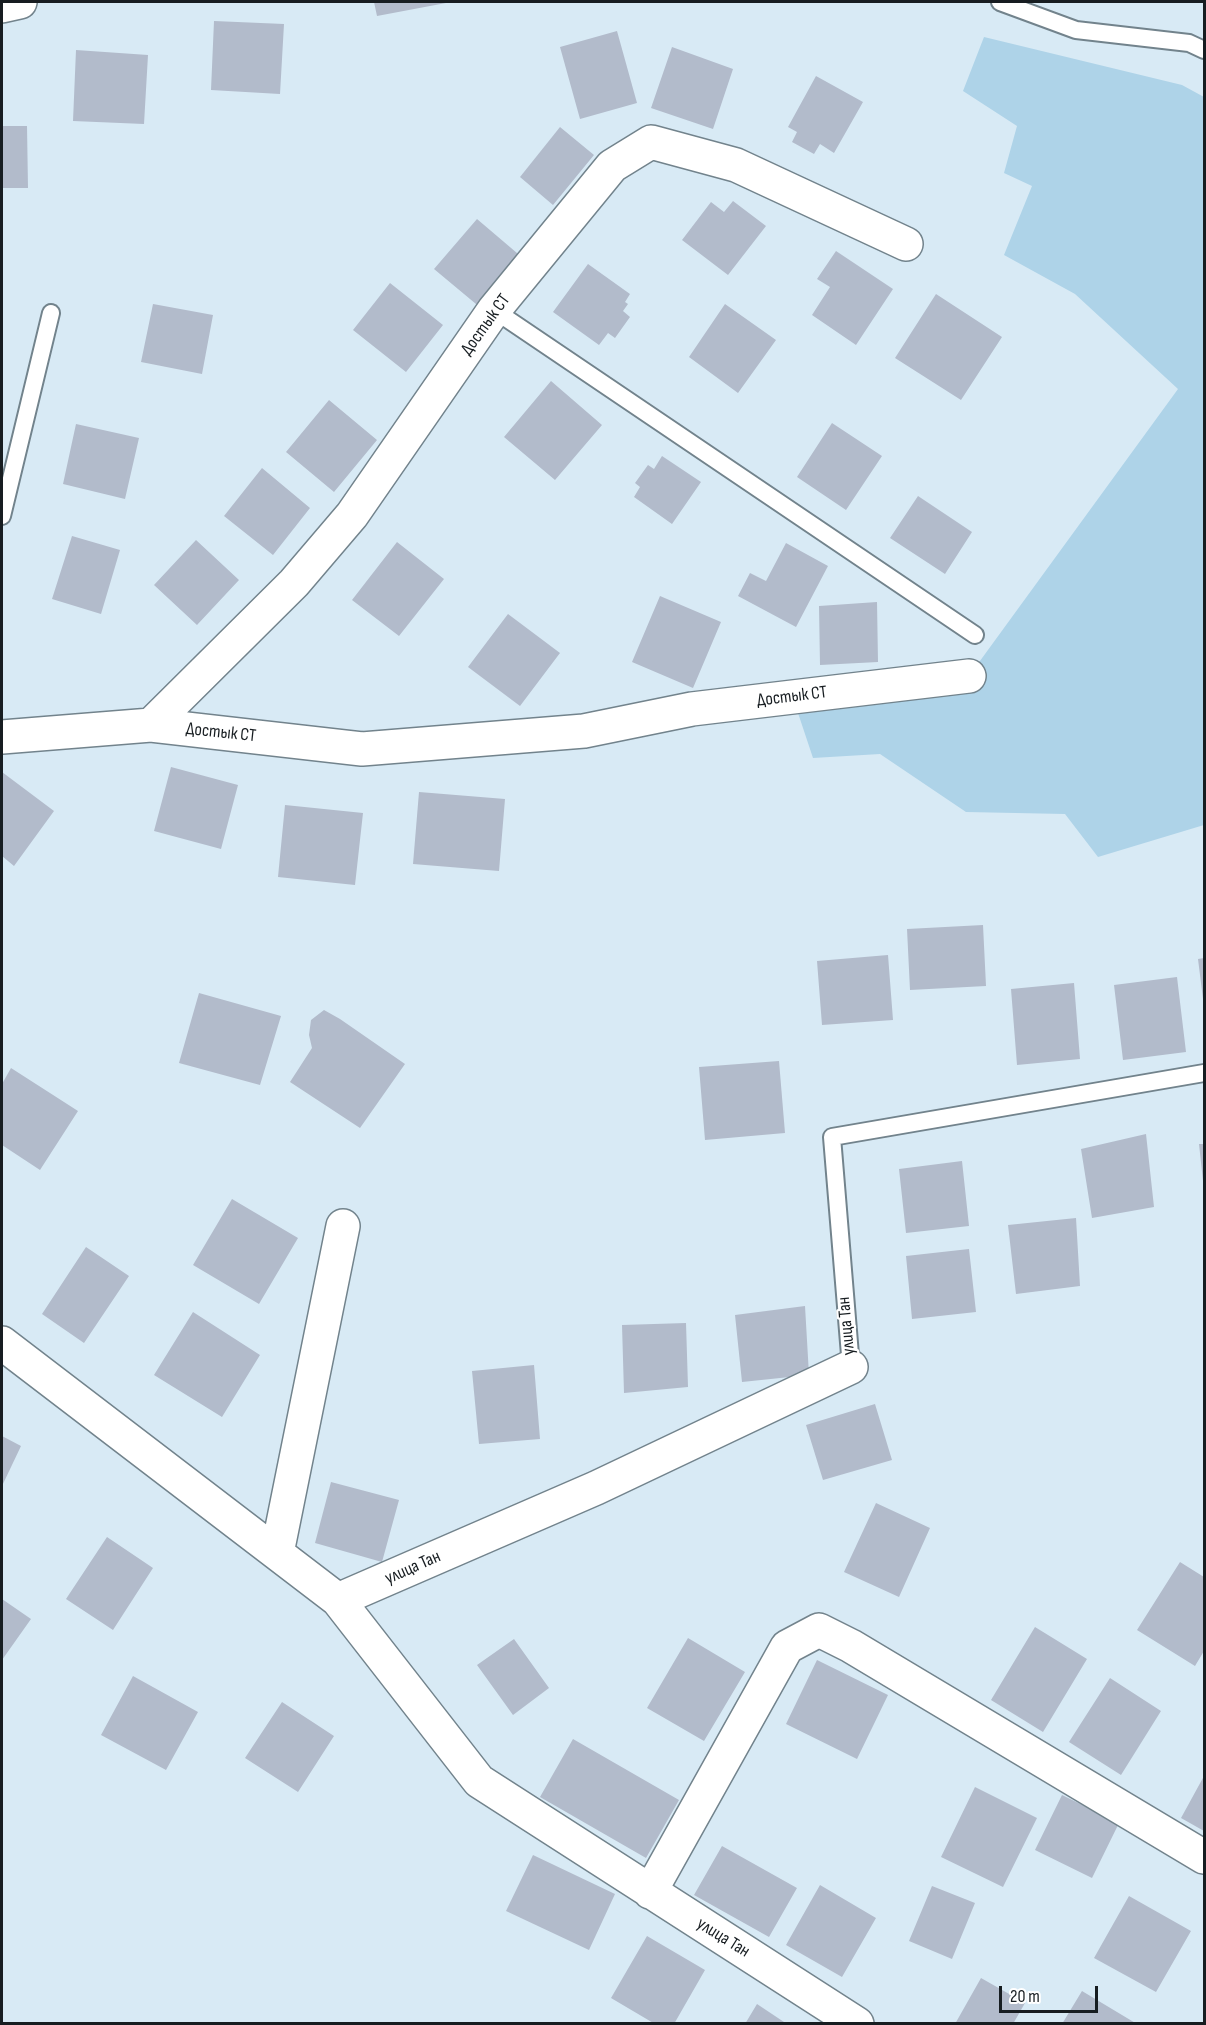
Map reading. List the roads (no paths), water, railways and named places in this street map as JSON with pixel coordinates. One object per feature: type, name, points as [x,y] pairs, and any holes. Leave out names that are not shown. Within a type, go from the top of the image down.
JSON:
[{"type":"street","points":[[2,6],[20,2]]},
{"type":"street","name":"Достык СТ","points":[[151,725],[294,583],[352,515],[494,310],[612,166],[651,142],[736,165],[906,244]]},
{"type":"street","name":"Достык СТ","points":[[2,737],[151,725],[362,749],[584,731],[692,709],[969,676]]},
{"type":"street","points":[[277,1553],[344,1226]]},
{"type":"street","name":"улица Тан","points":[[2,1343],[338,1600],[480,1781],[857,2024]]},
{"type":"street","name":"улица Тан","points":[[338,1600],[596,1488],[850,1366]]},
{"type":"street","points":[[650,1892],[788,1647],[819,1630],[851,1646],[1204,1857]]},
{"type":"lane","points":[[1000,2],[1076,30],[1189,43],[1204,50]]},
{"type":"lane","points":[[494,310],[975,635]]},
{"type":"lane","points":[[2,516],[51,313]]},
{"type":"lane","name":"улица Тан","points":[[850,1366],[832,1137],[1204,1073]]}]
